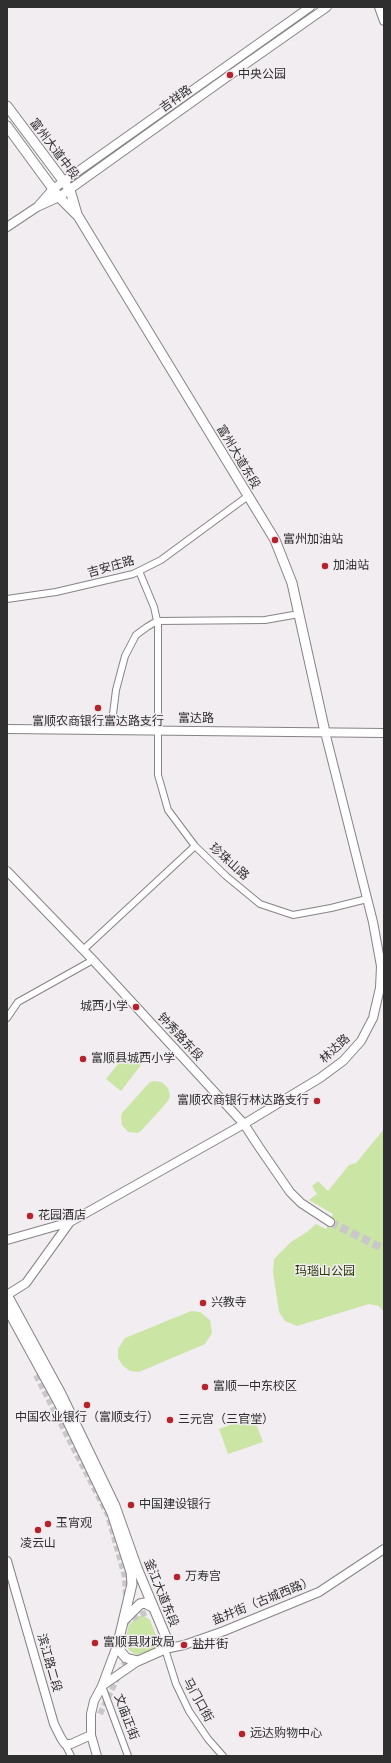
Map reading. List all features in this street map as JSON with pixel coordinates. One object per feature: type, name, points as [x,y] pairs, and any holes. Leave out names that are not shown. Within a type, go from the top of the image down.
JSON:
[{"type":"main road","name":"吉祥路","points":[[37,207],[53,189],[310,7]]},
{"type":"main road","name":"吉祥路","points":[[7,227],[37,207],[59,198],[230,74],[327,7]]},
{"type":"main road","points":[[379,7],[384,21]]},
{"type":"main road","name":"富州大道中段","points":[[7,106],[70,190],[78,216]]},
{"type":"main road","name":"富州大道中段","points":[[7,126],[59,198],[78,216]]},
{"type":"main road","name":"富州大道东段","points":[[78,216],[275,540],[292,583],[325,732]]},
{"type":"main road","name":"富达路","points":[[7,729],[384,732]]},
{"type":"main road","name":"林达路","points":[[70,1222],[244,1124],[320,1078],[343,1061],[361,1041],[373,1018],[380,988],[381,966],[367,899],[325,732]]},
{"type":"main road","name":"钟秀路东段","points":[[7,871],[93,960],[244,1124],[290,1192],[301,1203],[330,1222]]},
{"type":"main road","points":[[7,1240],[70,1222]]},
{"type":"main road","points":[[7,1295],[26,1283],[70,1222]]},
{"type":"main road","name":"釜江大道东段","points":[[7,1295],[61,1394],[115,1506],[137,1568],[166,1638],[165,1649]]},
{"type":"main road","name":"釜江大道东段","points":[[7,1308],[59,1402],[112,1513],[131,1572],[132,1584],[118,1643]]},
{"type":"main road","name":"盐井街（古城西路）","points":[[165,1649],[184,1645],[224,1631],[319,1592],[384,1549]]},
{"type":"main road","name":"滨江路二段","points":[[7,1561],[54,1724],[61,1738],[66,1744]]},
{"type":"main road","points":[[123,1621],[140,1604],[145,1603],[154,1608]]},
{"type":"main road","points":[[118,1643],[121,1652],[126,1658],[138,1661]]},
{"type":"main road","points":[[97,1756],[91,1735],[94,1701],[102,1686],[118,1643]]},
{"type":"main road","points":[[102,1686],[138,1661],[165,1649]]},
{"type":"main road","points":[[66,1744],[71,1744],[91,1735]]},
{"type":"street","name":"吉安庄路","points":[[7,599],[56,592],[133,574],[161,560],[248,496]]},
{"type":"street","name":"珍珠山路","points":[[139,571],[154,607],[157,621],[158,775],[168,810],[195,846],[226,876],[260,904],[293,915],[367,899]]},
{"type":"street","points":[[111,730],[116,690],[125,656],[136,635],[147,627],[157,621],[265,620],[299,614]]},
{"type":"street","points":[[83,950],[195,846]]},
{"type":"street","points":[[7,1018],[18,1002],[93,960]]},
{"type":"street","name":"马门口街","points":[[165,1649],[176,1684],[189,1711],[208,1739],[223,1756]]},
{"type":"street","name":"文庙正街","points":[[102,1686],[128,1756]]},
{"type":"street","points":[[66,1744],[71,1756]]},
{"type":"green space","points":[[127,1053],[141,1065],[121,1091],[106,1079]]},
{"type":"green space","points":[[153,1081],[162,1082],[168,1088],[170,1096],[168,1101],[141,1131],[137,1133],[128,1132],[122,1125],[122,1113],[149,1083]]},
{"type":"green space","name":"玛瑙山公园","points":[[384,1129],[384,1312],[379,1306],[369,1304],[297,1326],[285,1321],[279,1312],[273,1272],[274,1259],[291,1242],[307,1232],[316,1224],[326,1229],[333,1214],[309,1200],[317,1194],[312,1186],[318,1181],[328,1191],[349,1165],[356,1163]]},
{"type":"green space","points":[[191,1311],[200,1312],[210,1320],[212,1333],[205,1344],[139,1372],[130,1371],[123,1366],[118,1358],[118,1349],[125,1338]]},
{"type":"green space","points":[[253,1416],[263,1442],[228,1454],[219,1429]]},
{"type":"green space","points":[[138,1616],[144,1616],[150,1620],[158,1640],[157,1645],[153,1650],[137,1655],[130,1651],[126,1646],[126,1636],[129,1625]]},
{"type":"tunnel","points":[[330,1222],[384,1249]]},
{"type":"tunnel","points":[[44,1371],[36,1375],[108,1515],[125,1577],[126,1599]]},
{"type":"tunnel","points":[[126,1624],[127,1621],[151,1610]]},
{"type":"tunnel","points":[[100,1714],[128,1656]]},
{"type":"place","name":"中央公园","points":[[230,75]]},
{"type":"place","name":"富州加油站","points":[[275,540]]},
{"type":"place","name":"加油站","points":[[325,566]]},
{"type":"place","name":"富顺农商银行富达路支行","points":[[98,708]]},
{"type":"place","name":"城西小学","points":[[136,1007]]},
{"type":"place","name":"富顺县城西小学","points":[[83,1059]]},
{"type":"place","name":"富顺农商银行林达路支行","points":[[317,1101]]},
{"type":"place","name":"花园酒店","points":[[30,1216]]},
{"type":"place","name":"兴教寺","points":[[203,1303]]},
{"type":"place","name":"富顺一中东校区","points":[[205,1387]]},
{"type":"place","name":"中国农业银行（富顺支行）","points":[[87,1405]]},
{"type":"place","name":"三元宫（三官堂）","points":[[170,1420]]},
{"type":"place","name":"中国建设银行","points":[[131,1505]]},
{"type":"place","name":"玉宵观","points":[[48,1524]]},
{"type":"place","name":"凌云山","points":[[38,1530]]},
{"type":"place","name":"万寿宫","points":[[177,1577]]},
{"type":"place","name":"富顺县财政局","points":[[95,1643]]},
{"type":"place","name":"盐井街","points":[[184,1645]]},
{"type":"place","name":"远达购物中心","points":[[242,1734]]}]
